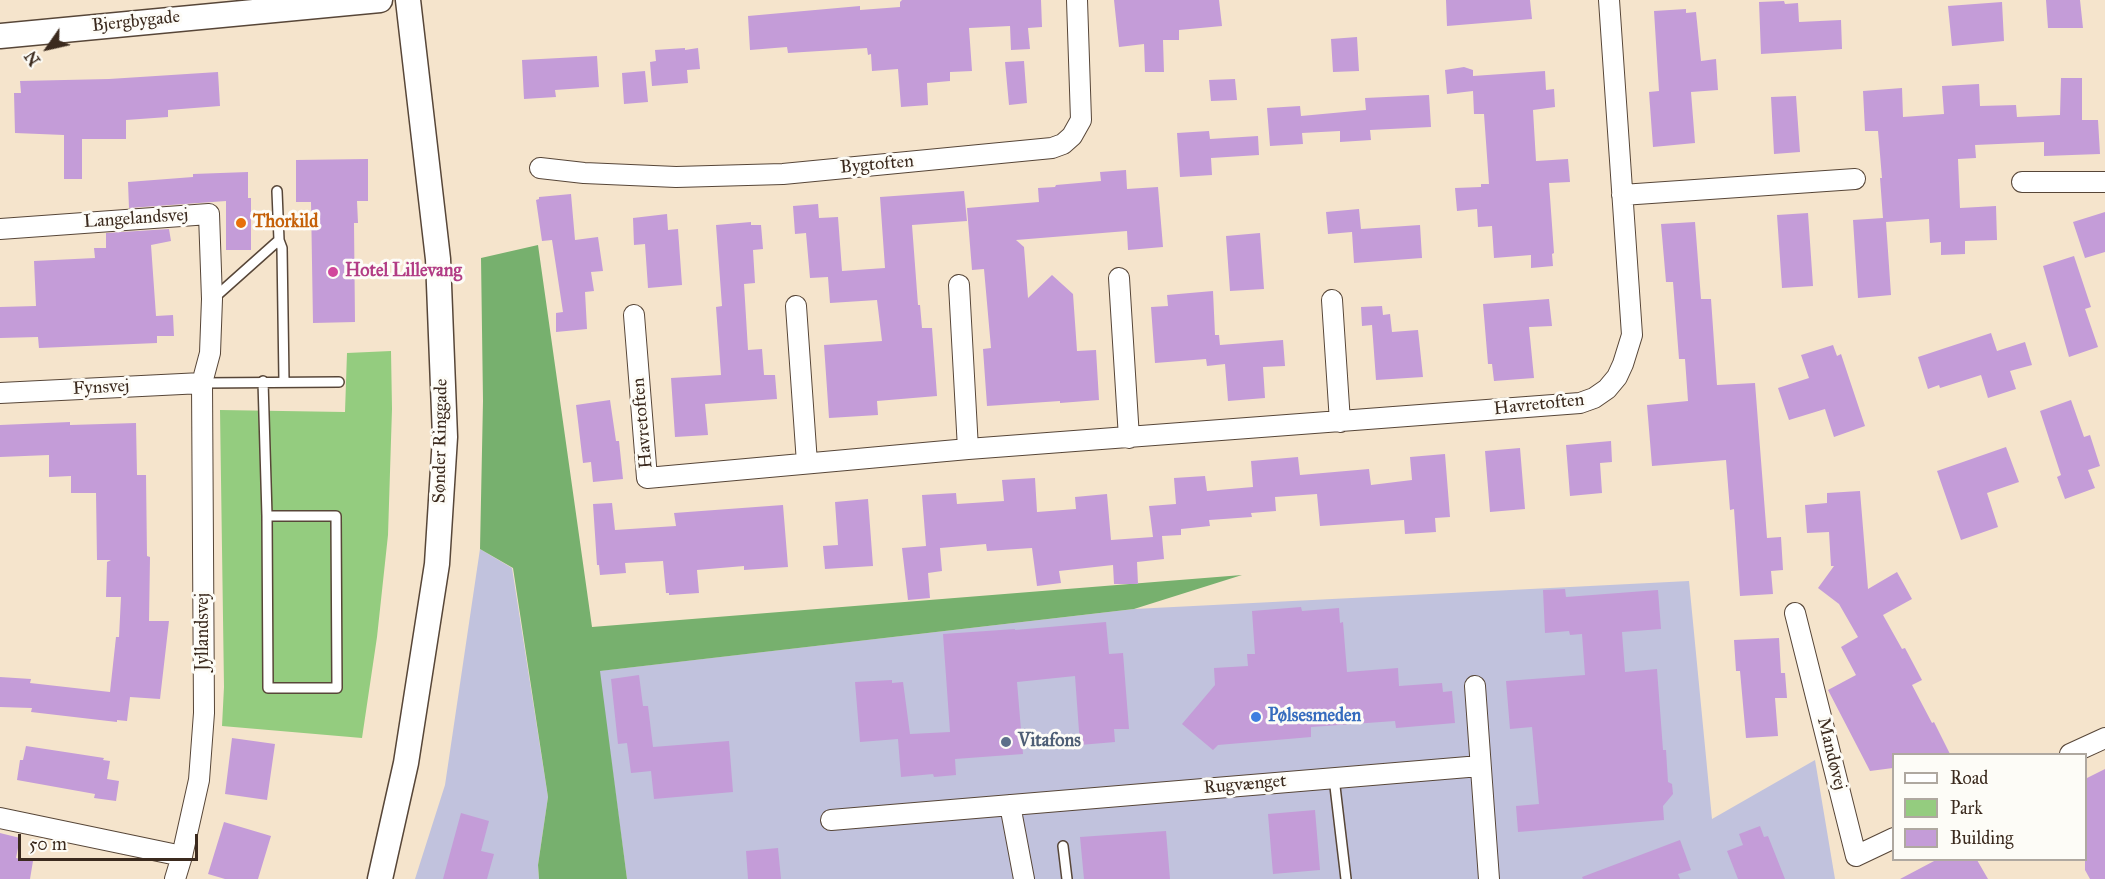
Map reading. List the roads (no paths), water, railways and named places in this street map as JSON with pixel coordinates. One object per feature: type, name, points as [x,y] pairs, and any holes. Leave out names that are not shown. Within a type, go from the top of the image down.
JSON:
[{"type":"street","name":"Bjergbygade","points":[[0,36],[380,0]]},
{"type":"street","name":"Sønder Ringgade","points":[[380,879],[406,763],[437,564],[445,437],[438,259],[408,0]]},
{"type":"street","name":"Bygtoften","points":[[540,168],[675,177],[783,174],[1052,148],[1063,144],[1072,136],[1081,120],[1077,0]]},
{"type":"street","name":"Havretoften","points":[[634,315],[647,478],[968,449],[1580,403],[1594,398],[1617,377],[1632,335],[1609,0]]},
{"type":"street","points":[[1622,195],[1855,179]]},
{"type":"street","points":[[2022,182],[2105,182]]},
{"type":"street","name":"Langelandsvej","points":[[0,229],[209,214],[212,299],[210,353],[202,383]]},
{"type":"street","points":[[1119,278],[1129,438]]},
{"type":"street","points":[[959,285],[968,449]]},
{"type":"street","points":[[1332,300],[1340,422]]},
{"type":"street","points":[[795,306],[807,463]]},
{"type":"street","name":"Fynsvej","points":[[0,393],[202,383]]},
{"type":"street","name":"Jyllandsvej","points":[[175,879],[199,780],[204,713],[202,383]]},
{"type":"street","name":"Mandøvej","points":[[1795,613],[1856,856],[1892,838]]},
{"type":"street","points":[[1475,686],[1489,879]]},
{"type":"street","points":[[2072,753],[2105,738]]},
{"type":"street","name":"Rugvænget","points":[[831,820],[1480,766]]},
{"type":"street","points":[[1010,805],[1024,879]]},
{"type":"street","points":[[0,818],[182,856]]},
{"type":"lane","points":[[276,191],[279,240],[282,248],[284,381]]},
{"type":"lane","points":[[212,299],[279,240]]},
{"type":"lane","points":[[263,381],[267,516],[268,688],[337,688],[336,516],[267,516]]},
{"type":"lane","points":[[202,383],[339,382]]},
{"type":"lane","points":[[1334,778],[1346,879]]},
{"type":"lane","points":[[1063,846],[1067,879]]},
{"type":"place","name":"Thorkild","points":[[241,223]]},
{"type":"place","name":"Hotel Lillevang","points":[[333,272]]},
{"type":"place","name":"Pølsesmeden","points":[[1256,717]]},
{"type":"place","name":"Vitafons","points":[[1006,742]]}]
